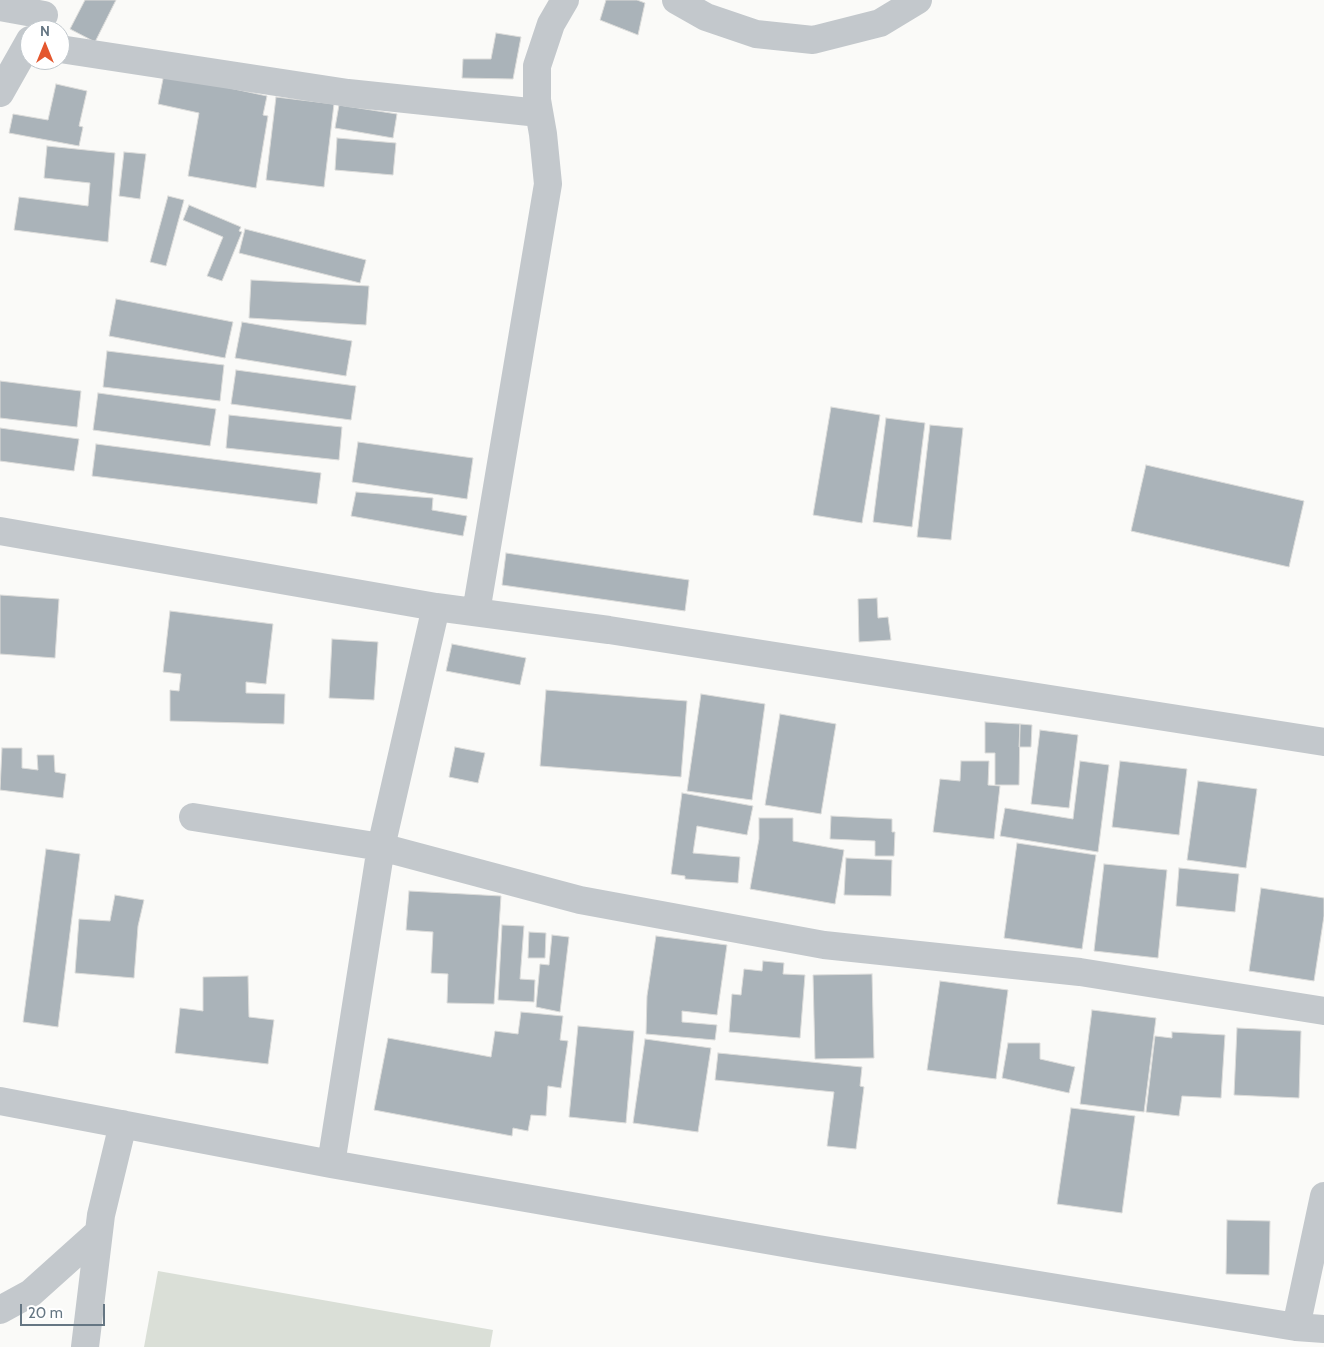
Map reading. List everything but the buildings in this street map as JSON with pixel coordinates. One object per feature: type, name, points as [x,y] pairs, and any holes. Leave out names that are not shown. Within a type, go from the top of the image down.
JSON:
[{"type":"street","points":[[476,612],[548,184],[539,113],[537,66],[552,24],[565,0]]},
{"type":"street","points":[[676,0],[706,17],[756,34],[813,40],[880,23],[918,0]]},
{"type":"street","points":[[0,7],[22,20]]},
{"type":"street","points":[[70,51],[348,93],[539,113]]},
{"type":"street","points":[[0,93],[20,58]]},
{"type":"street","points":[[0,532],[436,607],[619,632],[1324,742]]},
{"type":"street","points":[[331,1164],[381,847],[436,607]]},
{"type":"street","points":[[194,817],[381,847],[580,900],[824,945],[1080,972],[1324,1011]]},
{"type":"street","points":[[0,1101],[331,1164],[818,1249],[1296,1327],[1324,1329]]},
{"type":"street","points":[[85,1347],[99,1232],[123,1124]]},
{"type":"street","points":[[1296,1327],[1324,1196]]},
{"type":"street","points":[[0,1310],[31,1293],[99,1232]]},
{"type":"shaded area","points":[[158,1271],[493,1330],[490,1347],[144,1347]]}]
